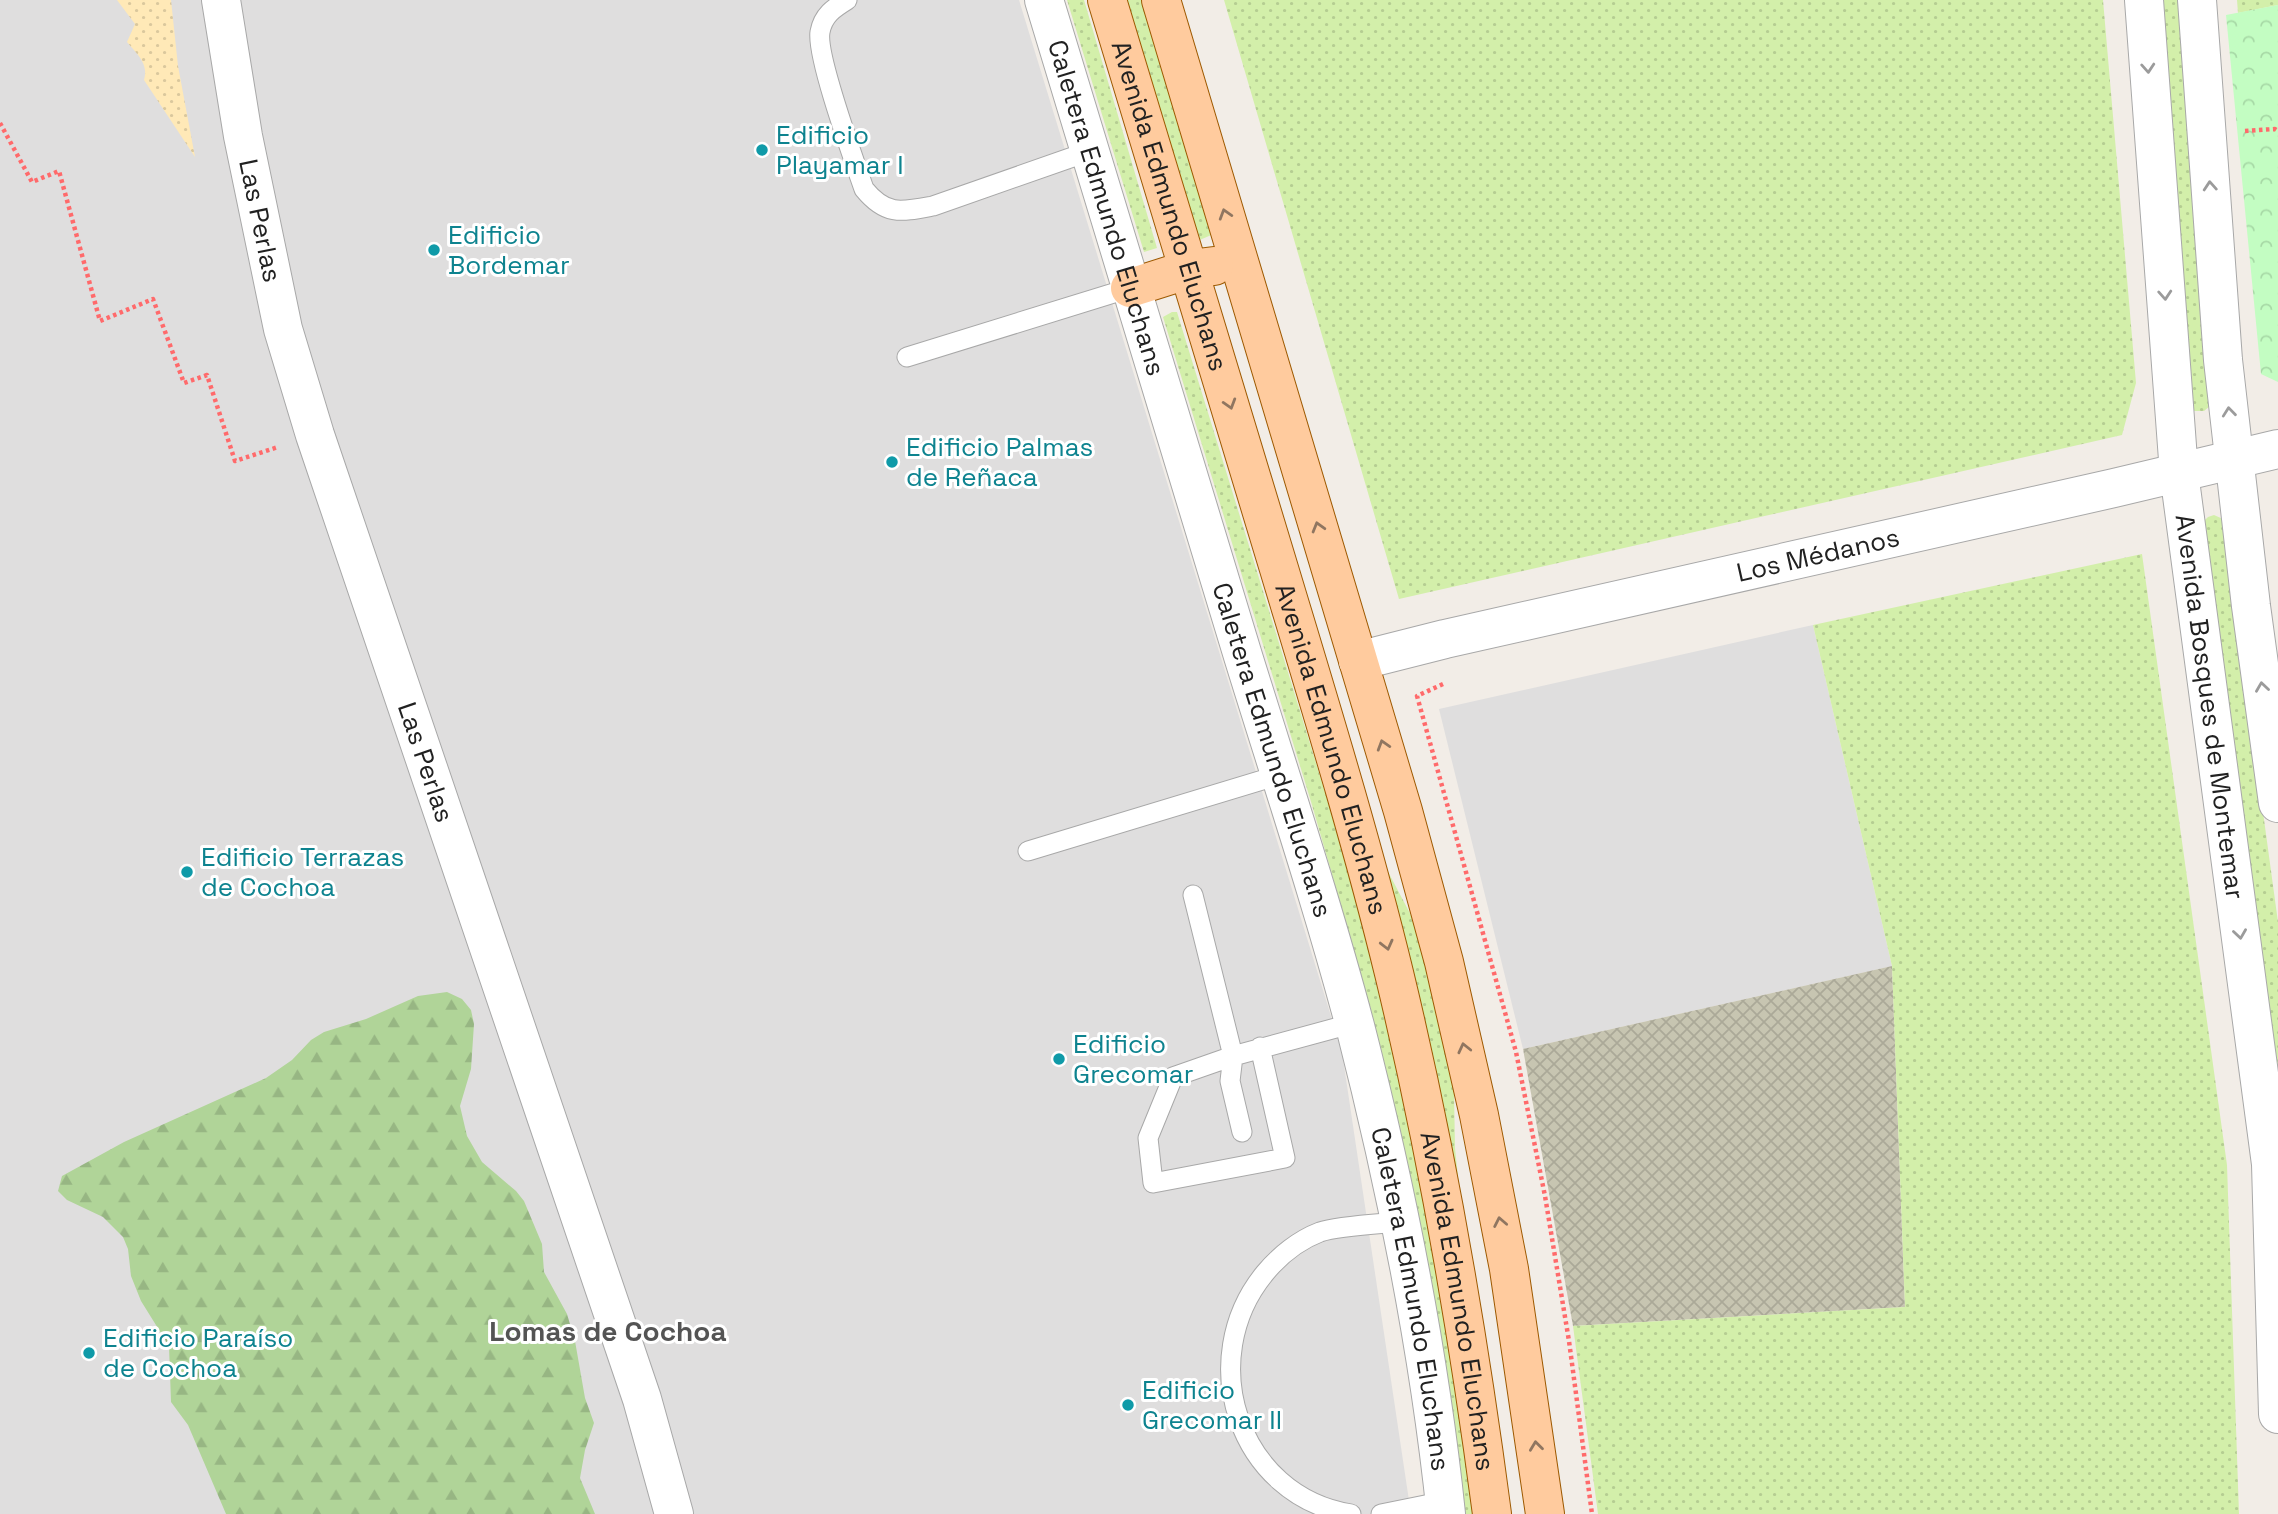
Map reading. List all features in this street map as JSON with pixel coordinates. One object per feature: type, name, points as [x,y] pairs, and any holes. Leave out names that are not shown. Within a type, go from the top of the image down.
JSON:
[{"type":"main road","name":"Avenida Edmundo Eluchans","points":[[1107,0],[1358,831],[1427,1116],[1478,1404],[1492,1514]]},
{"type":"main road","name":"Avenida Edmundo Eluchans","points":[[1161,0],[1403,811],[1444,962],[1476,1102],[1509,1269],[1545,1514]]},
{"type":"main road","points":[[1130,288],[1190,268],[1218,266],[1245,279]]},
{"type":"street","name":"Las Perlas","points":[[221,0],[243,136],[278,303],[307,409],[638,1387],[674,1514]]},
{"type":"street","name":"Caletera Edmundo Eluchans","points":[[1044,0],[1319,899],[1354,1024],[1400,1222],[1417,1314],[1446,1507]]},
{"type":"street","name":"Avenida Bosques de Montemar","points":[[2144,0],[2179,473],[2271,1164],[2278,1414]]},
{"type":"street","name":"Avenida Bosques de Montemar","points":[[2197,0],[2223,360],[2251,606],[2278,803]]},
{"type":"street","name":"Los Médanos","points":[[1358,661],[2278,449]]},
{"type":"lane","points":[[847,0],[829,10],[820,33],[824,62],[864,189],[875,203],[888,209],[908,211],[933,206],[1090,152]]},
{"type":"lane","points":[[907,357],[1130,288]]},
{"type":"lane","points":[[1028,851],[1279,775]]},
{"type":"lane","points":[[1194,895],[1233,1056],[1230,1081],[1242,1132]]},
{"type":"lane","points":[[1259,1047],[1285,1158],[1153,1183],[1147,1138],[1173,1077],[1259,1047],[1354,1024]]},
{"type":"lane","points":[[1351,1514],[1317,1504],[1294,1491],[1273,1474],[1256,1454],[1243,1431],[1233,1402],[1229,1373],[1231,1343],[1239,1315],[1253,1288],[1272,1265],[1295,1245],[1322,1231],[1400,1222]]},
{"type":"lane","points":[[1381,1514],[1446,1507]]},
{"type":"path","points":[[0,123],[32,182],[59,171],[100,321],[153,299],[184,383],[207,375],[235,461],[278,447]]},
{"type":"shaded area","points":[[0,0],[1019,0],[1342,1052],[1411,1514],[0,1514]]},
{"type":"shaded area","points":[[1813,625],[1892,966],[1523,1049],[1439,709]]},
{"type":"shaded area","points":[[1892,966],[1905,1307],[1573,1326],[1523,1049]]},
{"type":"green space","points":[[1067,0],[1084,0],[1157,248],[1144,252]]},
{"type":"green space","points":[[1123,0],[1144,0],[1216,233],[1195,242]]},
{"type":"green space","points":[[1224,0],[2103,0],[2136,383],[2122,435],[1399,599]]},
{"type":"green space","points":[[2162,0],[2180,0],[2210,406],[2204,411],[2194,411]]},
{"type":"green space","points":[[2237,0],[2278,0],[2278,5],[2238,13]]},
{"type":"green space","points":[[2278,5],[2278,382],[2261,374],[2226,15]]},
{"type":"green space","points":[[1177,312],[1360,906],[1412,1113],[1477,1514],[1461,1514],[1395,1117],[1371,1010],[1312,805],[1163,317]]},
{"type":"green space","points":[[2214,515],[2223,519],[2278,922],[2278,1069],[2204,521]]},
{"type":"green space","points":[[2142,554],[2227,1165],[2239,1514],[1598,1514],[1573,1326],[1905,1307],[1892,966],[1813,625]]},
{"type":"green space","points":[[1374,845],[1414,921],[1428,964],[1454,1091],[1455,1148],[1460,1196]]},
{"type":"green space","points":[[447,992],[462,999],[471,1010],[474,1024],[471,1069],[460,1106],[467,1136],[482,1162],[524,1201],[542,1244],[544,1272],[567,1314],[575,1341],[585,1398],[594,1423],[580,1478],[595,1514],[226,1514],[188,1425],[171,1402],[169,1346],[141,1301],[131,1276],[128,1249],[123,1237],[103,1217],[67,1200],[58,1191],[62,1176],[124,1142],[266,1078],[324,1032],[366,1019],[418,996]]},
{"type":"sand","points":[[117,0],[171,0],[178,66],[195,157],[144,80],[143,64],[127,42],[135,24]]},
{"type":"place","name":"Edificio Playamar I","points":[[762,150]]},
{"type":"place","name":"Edificio Bordemar","points":[[434,250]]},
{"type":"place","name":"Edificio Palmas de Reñaca","points":[[892,462]]},
{"type":"place","name":"Edificio Terrazas de Cochoa","points":[[187,872]]},
{"type":"place","name":"Edificio Grecomar","points":[[1059,1059]]},
{"type":"place","name":"Edificio Paraíso de Cochoa","points":[[89,1353]]},
{"type":"place","name":"Edificio Grecomar II","points":[[1128,1405]]},
{"type":"district","name":"Lomas de Cochoa","points":[[608,1331]]}]
